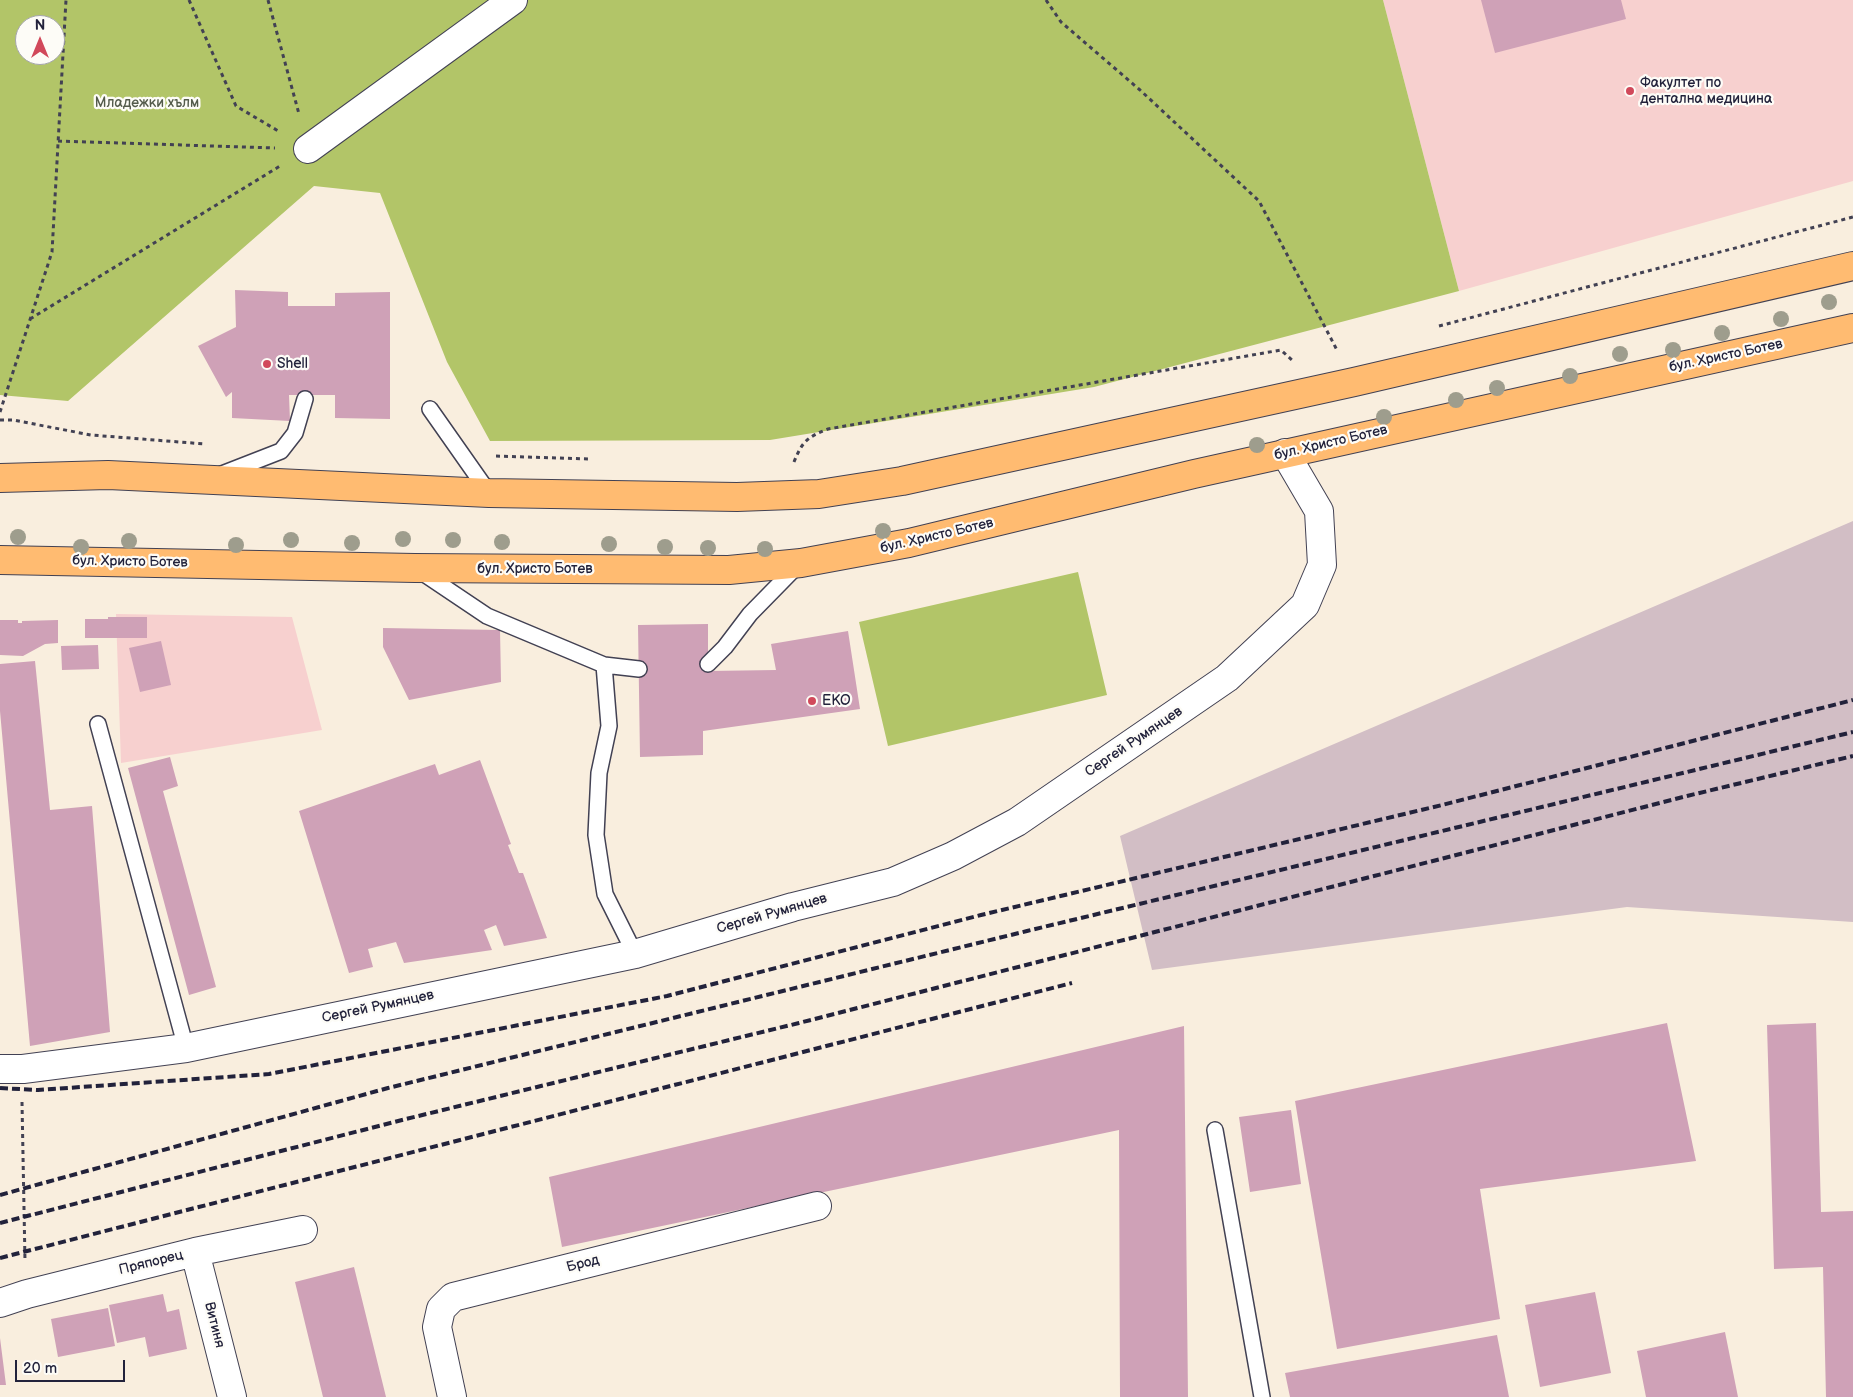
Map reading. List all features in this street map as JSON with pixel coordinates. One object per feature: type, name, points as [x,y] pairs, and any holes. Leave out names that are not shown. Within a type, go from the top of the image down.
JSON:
[{"type":"main road","points":[[0,462],[108,475],[489,493],[737,497],[819,494],[902,481],[1354,382],[1853,266]]},
{"type":"main road","name":"бул. Христо Ботев","points":[[0,560],[415,568],[729,570],[801,563],[909,543],[1285,454],[1853,328]]},
{"type":"main road","points":[[0,478],[108,475]]},
{"type":"street","points":[[308,148],[513,0]]},
{"type":"street","name":"Сергей Румянцев","points":[[12,1069],[186,1048],[635,954],[793,907],[893,882],[953,856],[1017,822],[1227,678],[1305,605],[1322,565],[1319,511],[1285,454]]},
{"type":"street","name":"Брод","points":[[452,1397],[437,1327],[441,1309],[454,1297],[817,1206]]},
{"type":"street","name":"Пряпорец","points":[[0,1303],[27,1294],[195,1252],[303,1230]]},
{"type":"street","name":"Витиня","points":[[195,1252],[232,1397]]},
{"type":"lane","points":[[209,480],[281,451],[295,434],[305,399]]},
{"type":"lane","points":[[430,408],[489,493]]},
{"type":"lane","points":[[708,664],[725,647],[750,614],[801,563]]},
{"type":"lane","points":[[415,568],[487,616],[604,666],[639,668]]},
{"type":"lane","points":[[604,666],[608,726],[600,773],[596,835],[605,894],[635,954]]},
{"type":"lane","points":[[98,724],[186,1048]]},
{"type":"lane","points":[[1215,1130],[1262,1397]]},
{"type":"path","points":[[0,412],[52,252],[66,0]]},
{"type":"path","points":[[189,0],[236,106],[308,148]]},
{"type":"path","points":[[268,0],[308,148]]},
{"type":"path","points":[[1046,0],[1061,22],[1140,90],[1259,201],[1354,382]]},
{"type":"path","points":[[58,141],[308,148]]},
{"type":"path","points":[[30,319],[308,148]]},
{"type":"path","points":[[1433,327],[1853,217]]},
{"type":"path","points":[[793,465],[801,446],[813,435],[828,429],[1281,350],[1301,368]]},
{"type":"path","points":[[1331,355],[1338,352]]},
{"type":"path","points":[[0,420],[13,420],[91,435],[207,444]]},
{"type":"path","points":[[464,455],[594,459]]},
{"type":"path","points":[[12,1069],[22,1089],[27,1294]]},
{"type":"shaded area","name":"Факултет по дентална медицина","points":[[1383,0],[1853,0],[1853,181],[1459,291]]},
{"type":"shaded area","points":[[1853,521],[1853,922],[1627,907],[1152,970],[1120,836]]},
{"type":"shaded area","points":[[116,614],[292,617],[322,730],[121,763]]},
{"type":"green space","name":"Младежки хълм","points":[[0,0],[1383,0],[1459,291],[1094,387],[770,440],[490,441],[447,362],[380,193],[314,186],[68,401],[0,395]]},
{"type":"green space","points":[[1078,572],[1107,695],[888,746],[859,622]]},
{"type":"building","points":[[1481,0],[1621,0],[1626,19],[1495,53]]},
{"type":"building","points":[[235,290],[288,292],[288,306],[335,306],[335,293],[390,292],[390,419],[335,418],[335,395],[289,395],[290,421],[232,418],[232,392],[226,397],[198,346],[236,327]]},
{"type":"building","points":[[108,617],[147,617],[147,638],[85,638],[85,619],[108,619]]},
{"type":"building","points":[[0,620],[18,620],[18,623],[22,623],[22,621],[58,620],[58,643],[45,644],[23,656],[0,655]]},
{"type":"building","points":[[708,624],[708,671],[776,670],[771,644],[848,631],[860,709],[703,731],[703,755],[640,757],[638,625]]},
{"type":"building","points":[[383,628],[500,630],[501,682],[409,700],[383,647]]},
{"type":"building","points":[[161,641],[171,685],[140,692],[129,648]]},
{"type":"building","points":[[98,645],[99,669],[62,670],[61,646]]},
{"type":"building","points":[[35,661],[50,810],[92,806],[110,1032],[30,1046],[0,711],[0,664]]},
{"type":"building","points":[[170,757],[178,786],[163,791],[216,987],[189,995],[128,768]]},
{"type":"building","points":[[480,760],[511,844],[508,845],[519,873],[523,873],[547,938],[504,946],[496,925],[484,930],[492,950],[404,963],[396,942],[368,949],[373,967],[349,973],[299,811],[435,764],[439,775]]},
{"type":"building","points":[[1667,1023],[1696,1161],[1480,1189],[1500,1319],[1337,1349],[1295,1101]]},
{"type":"building","points":[[1816,1023],[1821,1212],[1853,1211],[1853,1397],[1826,1397],[1823,1267],[1774,1269],[1767,1025]]},
{"type":"building","points":[[1184,1026],[1188,1397],[1120,1397],[1119,1130],[562,1247],[549,1177]]},
{"type":"building","points":[[1291,1110],[1301,1184],[1250,1192],[1239,1117]]},
{"type":"building","points":[[354,1267],[386,1397],[323,1397],[295,1282]]},
{"type":"building","points":[[1595,1292],[1611,1373],[1540,1387],[1525,1305]]},
{"type":"building","points":[[163,1294],[167,1312],[179,1309],[187,1349],[149,1357],[145,1337],[117,1343],[109,1305]]},
{"type":"building","points":[[108,1308],[115,1346],[58,1357],[51,1319]]},
{"type":"building","points":[[1725,1332],[1738,1397],[1646,1397],[1637,1351]]},
{"type":"building","points":[[1497,1335],[1509,1397],[1290,1397],[1285,1373]]},
{"type":"building","points":[[0,1338],[6,1385],[0,1385]]},
{"type":"railway","points":[[0,1088],[38,1090],[269,1074],[667,996],[981,915],[1442,805],[1853,700]]},
{"type":"railway","points":[[0,1195],[388,1088],[1027,931],[1853,732]]},
{"type":"railway","points":[[0,1223],[406,1119],[799,1023],[1687,796],[1853,756]]},
{"type":"railway","points":[[0,1258],[1072,983]]},
{"type":"place","name":"Факултет по дентална медицина","points":[[1630,91]]},
{"type":"place","name":"Shell","points":[[267,364]]},
{"type":"place","name":"EKO","points":[[812,701]]}]
